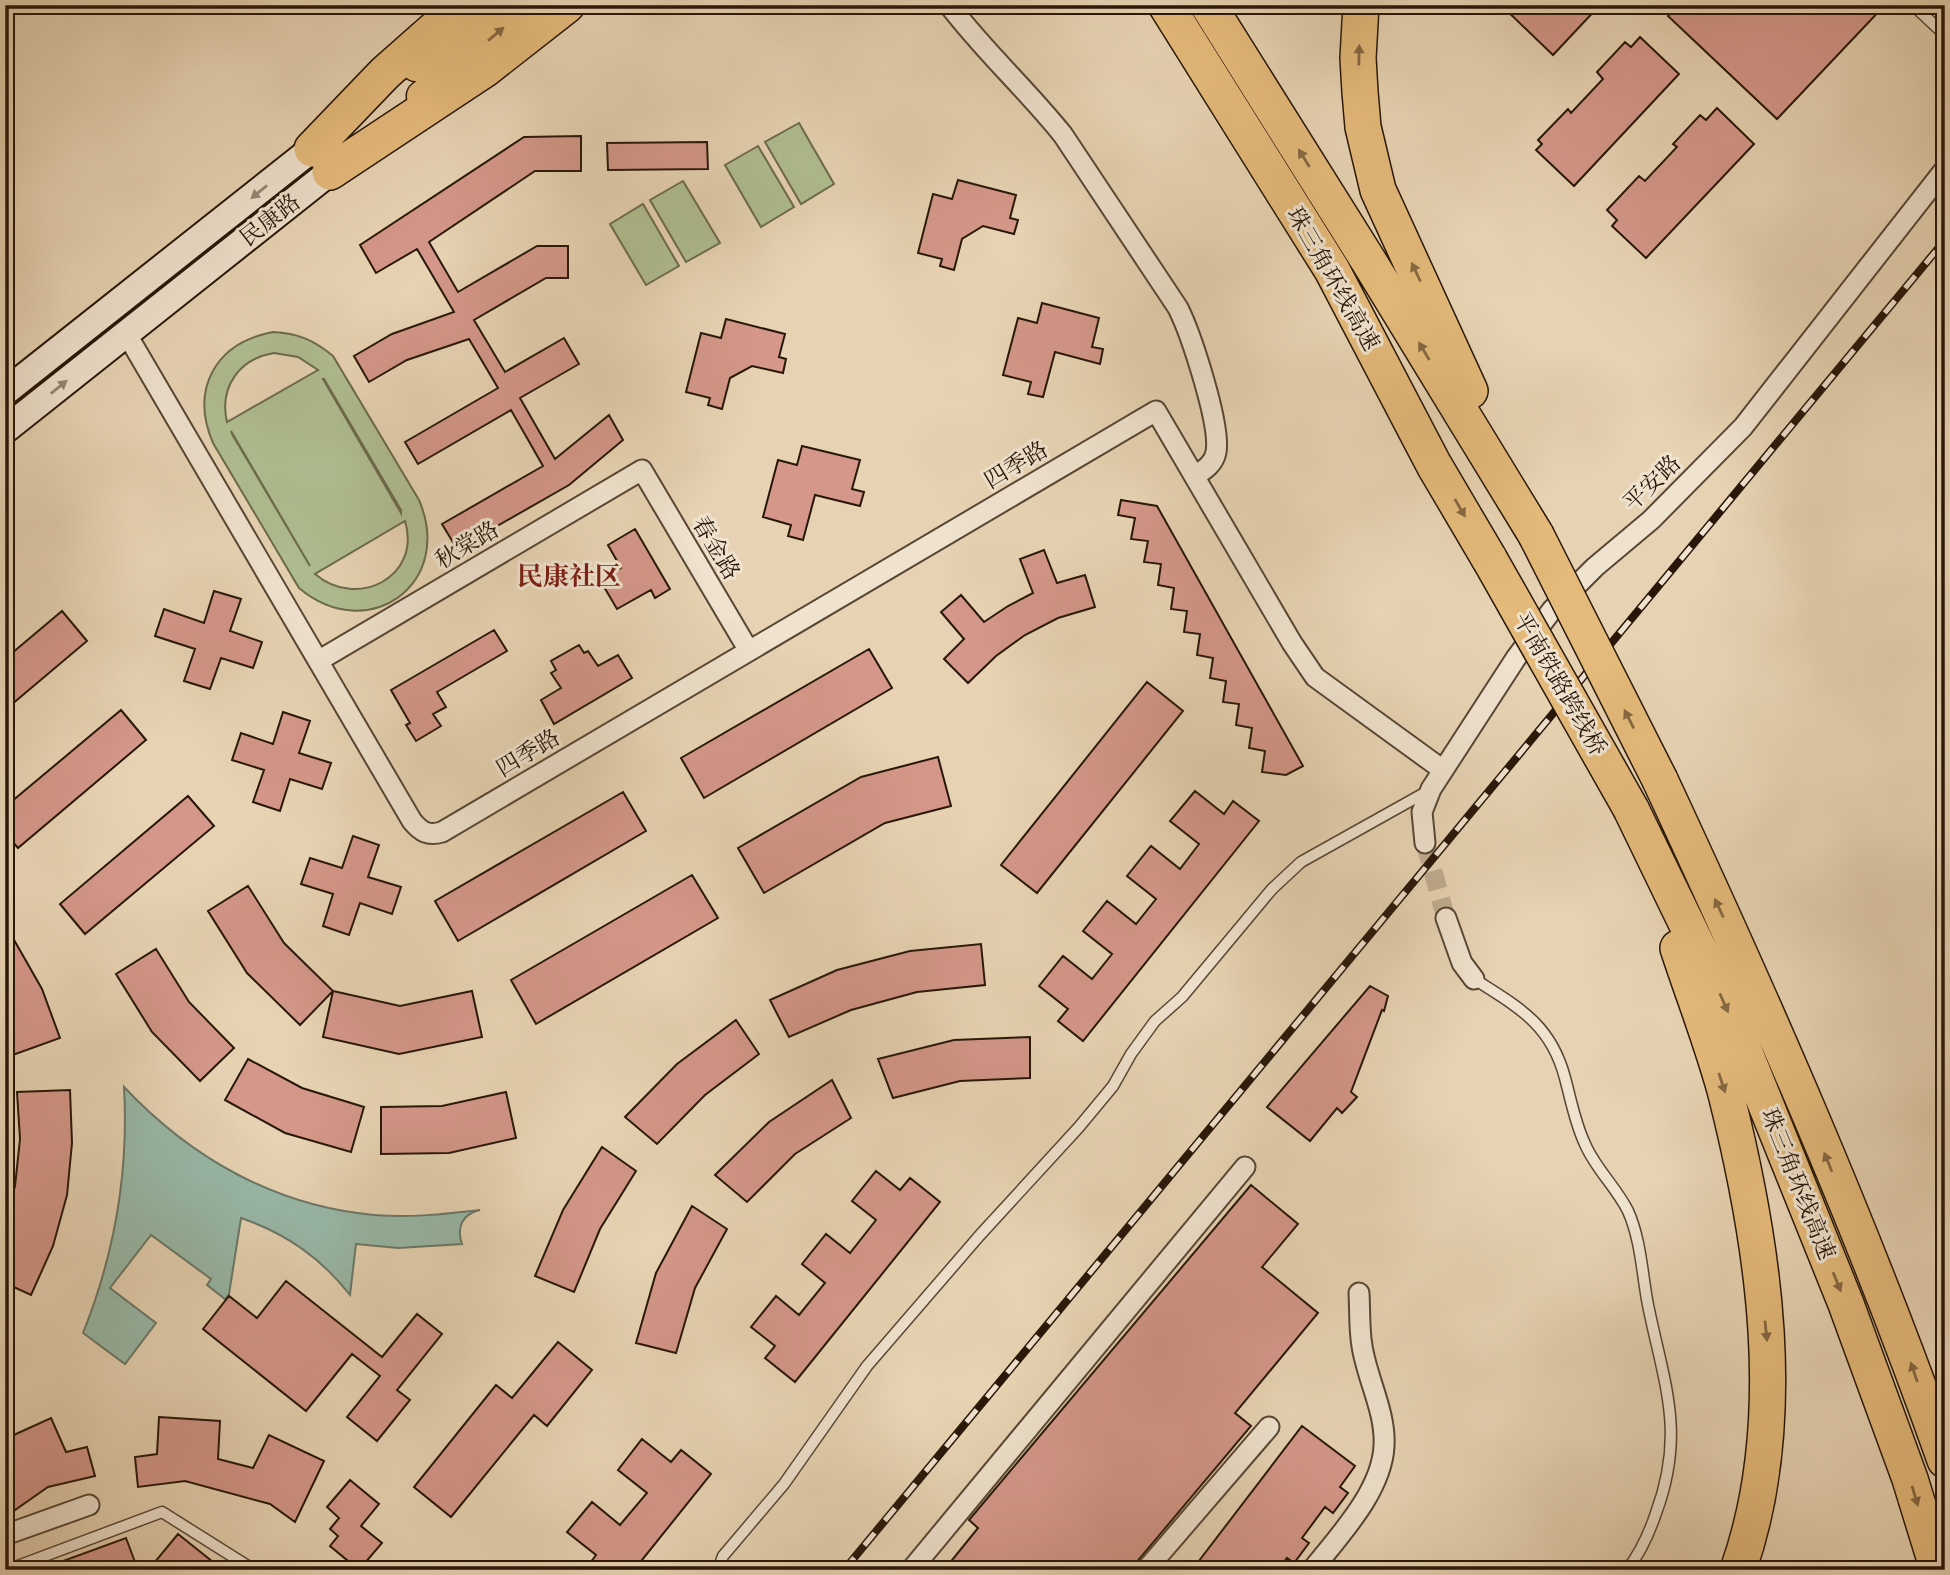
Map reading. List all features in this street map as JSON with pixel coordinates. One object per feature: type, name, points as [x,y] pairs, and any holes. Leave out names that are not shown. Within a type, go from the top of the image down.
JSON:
[{"type":"highway","points":[[321,160],[394,65],[461,5]]},
{"type":"highway","points":[[321,160],[484,70],[567,5]]},
{"type":"highway","points":[[1145,5],[1168,37],[1434,465]]},
{"type":"highway","name":"珠三角环线高速","points":[[1166,5],[1332,270],[1434,465],[1490,560]]},
{"type":"highway","name":"珠三角环线高速","points":[[1208,5],[1536,535]]},
{"type":"highway","points":[[1361,5],[1358,58],[1363,127],[1378,190],[1536,535]]},
{"type":"highway","name":"平南铁路跨线桥","points":[[1536,535],[1660,780]]},
{"type":"highway","name":"平南铁路跨线桥","points":[[1490,560],[1631,809]]},
{"type":"highway","name":"珠三角环线高速","points":[[1660,780],[1753,981],[1905,1347],[1945,1460]]},
{"type":"highway","points":[[1631,809],[1726,1093],[1758,1258],[1768,1343],[1767,1410],[1761,1476],[1748,1542],[1738,1570]]},
{"type":"highway","name":"珠三角环线高速","points":[[1631,809],[1725,1003],[1846,1304],[1910,1479],[1938,1570]]},
{"type":"main road","name":"民康路","points":[[5,430],[194,279],[492,5]]},
{"type":"main road","name":"民康路","points":[[5,392],[176,258],[321,160],[530,5]]},
{"type":"main road","points":[[176,258],[194,279]]},
{"type":"street","points":[[949,5],[1063,135],[1178,308],[1188,329],[1206,389],[1215,432],[1216,452],[1212,463],[1195,476],[1292,643],[1315,677],[1443,770]]},
{"type":"street","name":"平安路","points":[[1424,843],[1422,812],[1431,789],[1516,658],[1552,610],[1604,559],[1651,520],[1743,427],[1945,169]]},
{"type":"street","name":"四季路","points":[[127,333],[412,821],[418,828],[432,835],[442,832],[1156,411],[1195,476]]},
{"type":"street","name":"秋棠路","points":[[318,661],[642,470]]},
{"type":"street","name":"春金路","points":[[642,470],[749,651]]},
{"type":"street","points":[[1446,918],[1462,964],[1474,979]]},
{"type":"street","points":[[911,1570],[1245,1167]]},
{"type":"street","points":[[1312,1570],[1354,1518],[1377,1476],[1384,1448],[1383,1426],[1362,1345],[1359,1293]]},
{"type":"street","points":[[1146,1570],[1269,1427]]},
{"type":"street","points":[[5,1535],[89,1505]]},
{"type":"lane","points":[[1913,5],[1945,35]]},
{"type":"lane","points":[[718,1570],[723,1556],[784,1483],[867,1366],[1113,1086],[1131,1054],[1155,1021],[1182,997],[1272,888],[1301,862],[1431,789]]},
{"type":"lane","points":[[1474,979],[1534,1019],[1547,1037],[1560,1060],[1576,1123],[1586,1147],[1628,1211],[1637,1238],[1648,1303],[1667,1386],[1672,1425],[1661,1500],[1646,1542],[1627,1570]]},
{"type":"lane","points":[[7,1570],[162,1512],[254,1570]]},
{"type":"shaded area","points":[[799,123],[834,184],[801,204],[765,142]]},
{"type":"shaded area","points":[[758,146],[794,207],[761,227],[725,165]]},
{"type":"shaded area","points":[[683,181],[720,243],[686,262],[650,200]]},
{"type":"shaded area","points":[[643,204],[679,266],[646,285],[610,224]]},
{"type":"shaded area","points":[[273,332],[290,334],[312,342],[333,356],[419,500],[427,530],[425,557],[415,580],[398,597],[377,608],[352,611],[325,604],[299,588],[213,443],[205,404],[213,371],[222,358],[236,346]],"holes":[[[274,353],[298,357],[318,370],[227,422],[225,409],[229,386],[242,368],[262,356]],[[323,379],[401,510],[401,513]],[[231,431],[310,566],[232,434]],[[405,521],[408,541],[404,558],[395,572],[382,582],[366,588],[349,589],[332,584],[315,574]]]},
{"type":"shaded area","points":[[124,1087],[177,1136],[206,1156],[269,1189],[303,1201],[338,1210],[387,1216],[480,1210],[469,1214],[462,1222],[462,1244],[398,1248],[356,1244],[350,1295],[327,1270],[302,1249],[258,1224],[241,1218],[229,1294],[225,1299],[207,1285],[211,1279],[151,1235],[110,1288],[156,1323],[125,1364],[83,1333],[104,1273],[122,1182]]},
{"type":"building","points":[[1501,5],[1600,5],[1553,55]]},
{"type":"building","points":[[1679,5],[1885,5],[1777,119],[1668,16]]},
{"type":"building","points":[[1640,37],[1679,74],[1574,186],[1536,150],[1542,144],[1538,140],[1568,109],[1571,113],[1603,79],[1597,72],[1625,42],[1631,47]]},
{"type":"building","points":[[1717,108],[1754,144],[1646,258],[1612,226],[1617,220],[1607,210],[1639,176],[1645,181],[1677,147],[1673,144],[1700,115],[1706,120]]},
{"type":"building","points":[[581,136],[581,171],[535,171],[429,242],[458,292],[537,246],[568,246],[568,278],[546,278],[474,320],[505,372],[564,338],[579,364],[520,398],[555,459],[609,415],[623,440],[569,485],[457,549],[442,524],[543,466],[511,410],[418,464],[405,442],[498,388],[469,339],[407,360],[369,382],[354,356],[392,334],[454,312],[417,249],[376,273],[360,245],[524,137]]},
{"type":"building","points":[[707,142],[708,169],[608,170],[607,143]]},
{"type":"building","points":[[958,180],[1016,195],[1010,218],[1018,220],[1014,234],[983,226],[962,239],[954,270],[940,266],[942,259],[918,253],[933,194],[952,199]]},
{"type":"building","points":[[1042,303],[1099,318],[1092,347],[1103,349],[1100,364],[1055,352],[1043,397],[1028,394],[1031,382],[1003,375],[1018,318],[1037,323]]},
{"type":"building","points":[[726,319],[785,334],[779,357],[786,359],[783,373],[752,366],[730,378],[722,409],[708,405],[710,398],[686,392],[701,333],[721,338]]},
{"type":"building","points":[[802,446],[860,460],[852,489],[864,492],[860,506],[815,495],[803,540],[788,536],[791,525],[763,517],[778,460],[797,465]]},
{"type":"building","points":[[1121,500],[1157,506],[1303,766],[1286,775],[1262,772],[1265,751],[1249,748],[1252,728],[1236,725],[1239,704],[1223,702],[1226,681],[1210,678],[1213,658],[1197,655],[1200,634],[1184,632],[1187,611],[1171,609],[1174,588],[1158,585],[1161,564],[1144,562],[1148,541],[1131,539],[1135,518],[1118,515]]},
{"type":"building","points":[[635,529],[670,589],[655,598],[651,590],[617,609],[600,580],[621,568],[608,545]]},
{"type":"building","points":[[1044,550],[1057,583],[1085,575],[1095,607],[1058,618],[1025,635],[996,656],[968,683],[944,659],[964,639],[941,612],[961,595],[984,622],[1033,593],[1020,559]]},
{"type":"building","points":[[214,591],[241,599],[230,631],[262,642],[253,668],[221,658],[210,689],[184,681],[195,649],[155,636],[164,609],[204,623]]},
{"type":"building","points":[[62,611],[87,641],[5,710],[5,659]]},
{"type":"building","points":[[494,630],[507,651],[437,692],[446,707],[433,714],[441,726],[416,741],[406,725],[410,723],[391,690]]},
{"type":"building","points":[[579,645],[584,653],[588,651],[598,666],[618,655],[632,678],[554,724],[541,700],[561,688],[551,673],[556,670],[551,661]]},
{"type":"building","points":[[869,649],[892,688],[704,798],[681,758]]},
{"type":"building","points":[[1147,682],[1183,711],[1037,893],[1001,865]]},
{"type":"building","points":[[121,710],[146,740],[18,848],[5,833],[5,807]]},
{"type":"building","points":[[283,712],[310,721],[299,753],[331,763],[322,789],[290,779],[280,811],[253,802],[264,770],[232,760],[241,733],[273,744]]},
{"type":"building","points":[[938,757],[951,806],[885,823],[764,893],[738,848],[861,777]]},
{"type":"building","points":[[1195,791],[1224,814],[1233,801],[1259,821],[1083,1041],[1058,1021],[1068,1009],[1039,986],[1063,956],[1092,979],[1112,954],[1083,931],[1107,901],[1136,924],[1156,899],[1127,876],[1151,846],[1180,869],[1199,844],[1170,821]]},
{"type":"building","points":[[623,792],[646,831],[458,941],[435,901]]},
{"type":"building","points":[[188,796],[214,826],[85,934],[60,904]]},
{"type":"building","points":[[353,836],[379,845],[368,877],[401,887],[392,914],[360,903],[349,935],[323,926],[333,894],[301,884],[310,858],[342,868]]},
{"type":"building","points":[[692,875],[718,918],[536,1024],[511,980]]},
{"type":"building","points":[[248,886],[284,943],[333,991],[300,1025],[247,973],[208,911]]},
{"type":"building","points":[[5,924],[42,989],[60,1038],[10,1056],[5,1043]]},
{"type":"building","points":[[981,944],[985,985],[917,992],[851,1010],[789,1037],[770,1000],[837,970],[910,951]]},
{"type":"building","points":[[156,949],[189,1002],[234,1048],[200,1081],[152,1032],[116,974]]},
{"type":"building","points":[[1370,986],[1388,996],[1351,1092],[1357,1097],[1342,1113],[1337,1108],[1310,1141],[1267,1107]]},
{"type":"building","points":[[333,991],[400,1006],[472,991],[482,1037],[399,1054],[323,1037]]},
{"type":"building","points":[[736,1020],[759,1054],[705,1095],[657,1144],[625,1117],[677,1064]]},
{"type":"building","points":[[1030,1037],[1030,1078],[960,1081],[893,1098],[878,1059],[954,1040]]},
{"type":"building","points":[[248,1059],[302,1088],[364,1107],[351,1152],[285,1133],[225,1100]]},
{"type":"building","points":[[832,1080],[851,1118],[795,1154],[747,1202],[715,1175],[769,1122]]},
{"type":"building","points":[[70,1090],[72,1143],[67,1195],[53,1246],[31,1295],[5,1283],[5,1221],[15,1186],[20,1139],[17,1092]]},
{"type":"building","points":[[506,1092],[516,1138],[449,1153],[381,1154],[381,1107],[442,1106]]},
{"type":"building","points":[[602,1147],[636,1171],[600,1229],[574,1292],[535,1276],[563,1210]]},
{"type":"building","points":[[876,1171],[900,1190],[910,1178],[940,1202],[795,1382],[765,1358],[775,1346],[751,1327],[776,1296],[799,1315],[825,1283],[802,1264],[826,1234],[850,1253],[876,1220],[852,1201]]},
{"type":"building","points":[[1251,1185],[1298,1224],[1262,1267],[1318,1313],[1235,1413],[1251,1426],[1130,1570],[944,1570],[978,1528],[969,1520]]},
{"type":"building","points":[[692,1206],[727,1229],[695,1288],[676,1353],[636,1343],[656,1273]]},
{"type":"building","points":[[286,1281],[382,1357],[417,1314],[442,1334],[397,1390],[410,1400],[377,1441],[347,1417],[380,1376],[352,1354],[306,1411],[203,1329],[229,1296],[257,1318]]},
{"type":"building","points":[[558,1342],[592,1370],[547,1426],[534,1415],[451,1517],[414,1487],[496,1385],[512,1398]]},
{"type":"building","points":[[159,1417],[220,1421],[218,1459],[253,1468],[269,1435],[324,1461],[295,1522],[270,1504],[185,1481],[138,1487],[135,1457],[157,1454]]},
{"type":"building","points":[[51,1418],[66,1452],[87,1447],[95,1476],[48,1487],[5,1517],[5,1439]]},
{"type":"building","points":[[1302,1426],[1355,1466],[1340,1487],[1348,1493],[1333,1513],[1325,1507],[1302,1538],[1309,1543],[1294,1563],[1287,1558],[1278,1570],[1192,1570]]},
{"type":"building","points":[[642,1439],[671,1462],[681,1450],[711,1474],[634,1570],[585,1570],[596,1555],[567,1532],[592,1502],[620,1525],[647,1493],[618,1470]]},
{"type":"building","points":[[350,1480],[379,1504],[361,1526],[382,1543],[359,1570],[330,1546],[338,1536],[330,1529],[339,1518],[327,1507]]},
{"type":"building","points":[[178,1534],[223,1570],[163,1570],[154,1563]]},
{"type":"building","points":[[126,1538],[138,1570],[44,1570],[44,1568]]},
{"type":"tunnel","points":[[1425,843],[1446,918]]},
{"type":"railway","points":[[844,1570],[1945,240]]},
{"type":"district","name":"民康社区","points":[[569,576]]}]
